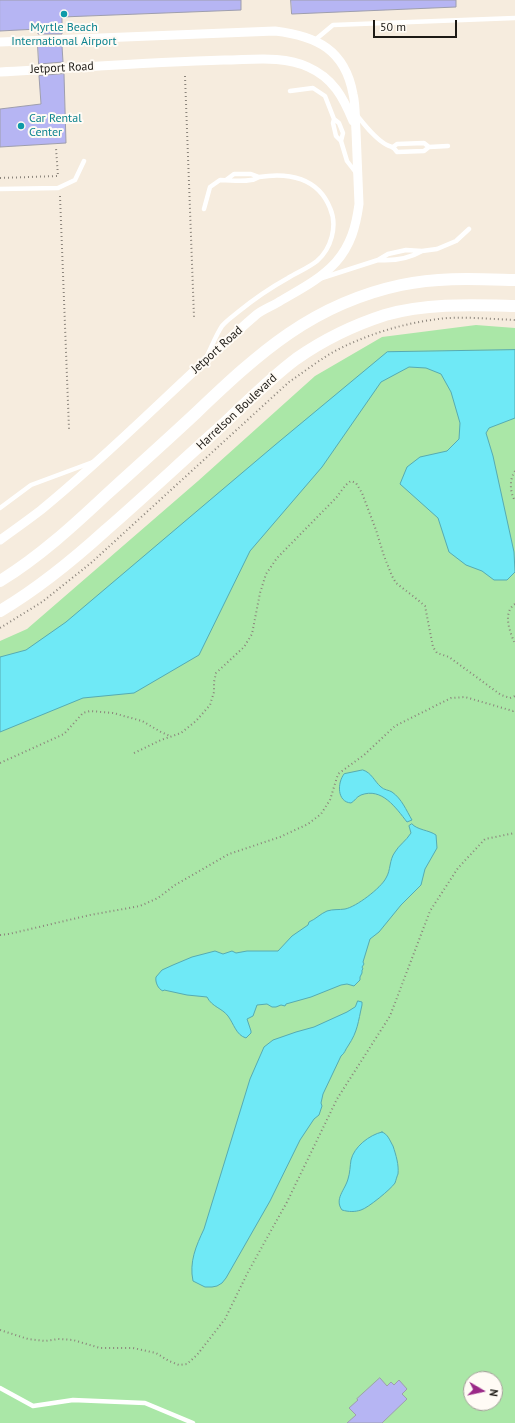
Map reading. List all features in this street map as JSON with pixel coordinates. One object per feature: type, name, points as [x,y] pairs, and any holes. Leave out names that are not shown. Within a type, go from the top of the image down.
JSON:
[{"type":"main road","points":[[0,581],[69,530],[237,374],[271,345],[307,321],[344,303],[399,286],[448,279],[515,280]]},
{"type":"main road","name":"Harrelson Boulevard","points":[[0,611],[14,603],[63,568],[128,512],[278,373],[313,348],[355,326],[386,315],[419,308],[449,305],[515,306]]},
{"type":"street","name":"Jetport Road","points":[[0,42],[275,31],[304,36],[315,40],[339,59],[348,75],[354,95],[359,204],[357,221],[353,234],[348,246],[339,259],[314,281],[258,314],[203,362],[97,461],[41,510],[0,540]]},
{"type":"street","name":"Jetport Road","points":[[0,72],[199,61],[273,60],[292,62],[308,66],[321,74],[334,85],[345,102],[356,128]]},
{"type":"lane","points":[[315,40],[332,25],[515,18]]},
{"type":"lane","points":[[290,91],[313,88],[325,96],[334,119],[333,123],[336,136],[341,141],[347,161],[358,175]]},
{"type":"lane","points":[[355,113],[370,131],[387,145],[393,147],[397,152],[424,151],[429,147],[448,146]]},
{"type":"lane","points":[[393,147],[398,144],[424,143],[429,147]]},
{"type":"lane","points":[[0,189],[59,187],[75,180],[84,161]]},
{"type":"lane","points":[[203,362],[222,326],[256,297],[318,260],[327,248],[332,234],[333,223],[331,210],[325,197],[318,189],[299,178],[285,176],[251,180],[220,180],[210,187],[204,209]]},
{"type":"lane","points":[[314,281],[378,260],[388,254],[406,250],[422,251],[437,249],[456,240],[469,229]]},
{"type":"lane","points":[[0,508],[31,485],[97,461]]},
{"type":"lane","points":[[0,1388],[34,1406],[72,1400],[145,1403],[193,1423]]},
{"type":"path","points":[[185,76],[194,317]]},
{"type":"path","points":[[56,148],[69,429]]},
{"type":"path","points":[[0,178],[58,176]]},
{"type":"path","points":[[0,628],[42,602],[92,563],[289,382],[344,346],[376,333],[408,324],[448,318],[515,320]]},
{"type":"path","points":[[515,471],[513,473],[511,485],[511,495],[515,501]]},
{"type":"path","points":[[134,753],[170,736],[181,733],[196,721],[210,705],[214,692],[216,673],[244,647],[252,634],[260,592],[266,574],[277,558],[334,500],[346,484],[351,481],[356,483],[362,493],[384,556],[396,583],[424,606],[433,647],[437,653],[449,657],[501,695],[510,698],[515,696]]},
{"type":"path","points":[[515,604],[513,605],[507,618],[510,632],[515,644]]},
{"type":"path","points":[[0,935],[90,915],[140,906],[158,898],[175,886],[229,854],[280,837],[308,824],[321,814],[330,800],[338,774],[364,755],[395,726],[451,698],[465,697],[502,709],[515,710]]},
{"type":"path","points":[[0,762],[64,734],[83,713],[90,711],[112,713],[142,721],[170,736]]},
{"type":"path","points":[[0,1330],[28,1339],[45,1341],[58,1339],[73,1340],[100,1348],[133,1348],[156,1353],[169,1362],[188,1364],[197,1355],[225,1319],[248,1272],[287,1202],[337,1099],[390,1016],[430,911],[458,868],[485,839],[515,833]]},
{"type":"green space","points":[[476,325],[515,328],[515,1423],[0,1423],[0,641],[27,629],[198,481],[315,376],[382,337]]},
{"type":"water","points":[[515,350],[515,418],[489,428],[486,433],[493,456],[514,552],[515,572],[507,580],[494,580],[482,571],[466,565],[449,552],[438,518],[400,484],[407,467],[420,457],[447,451],[459,439],[460,423],[451,392],[441,374],[426,368],[409,367],[381,382],[322,467],[250,551],[199,655],[134,693],[83,698],[0,732],[0,657],[26,650],[66,622],[387,352]]},
{"type":"water","points":[[363,770],[371,775],[382,788],[391,791],[398,798],[404,805],[412,820],[407,822],[388,800],[376,794],[369,793],[361,795],[351,803],[346,802],[343,799],[339,787],[344,774]]},
{"type":"water","points":[[412,824],[417,828],[436,835],[437,848],[425,869],[421,885],[401,905],[379,932],[370,939],[363,962],[364,964],[362,967],[363,969],[360,980],[354,986],[347,984],[341,985],[311,997],[286,1004],[285,1006],[281,1005],[272,1007],[267,1004],[257,1005],[253,1016],[247,1019],[251,1033],[246,1038],[237,1032],[226,1013],[212,1003],[207,997],[163,991],[158,987],[156,977],[162,970],[192,957],[215,951],[223,954],[232,951],[236,953],[247,951],[278,951],[292,936],[308,925],[309,922],[327,911],[350,908],[355,905],[374,892],[386,878],[393,855],[411,833],[409,826]]},
{"type":"water","points":[[358,1001],[362,1002],[362,1005],[356,1031],[341,1056],[323,1094],[321,1103],[322,1106],[319,1115],[314,1119],[300,1140],[270,1201],[226,1278],[222,1283],[212,1287],[205,1287],[193,1281],[192,1267],[194,1254],[204,1229],[250,1079],[264,1047],[273,1040],[314,1027],[347,1012],[355,1007]]},
{"type":"water","points":[[382,1132],[389,1138],[396,1156],[398,1174],[395,1183],[379,1198],[364,1209],[359,1211],[342,1210],[339,1202],[341,1194],[347,1183],[351,1160],[355,1151],[367,1139]]},
{"type":"building","name":"Myrtle Beach International Airport","points":[[0,0],[241,0],[241,10],[62,17],[62,34],[38,34],[38,29],[0,31]]},
{"type":"building","points":[[291,0],[456,0],[456,7],[292,14]]},
{"type":"building","points":[[38,46],[62,46],[63,62],[39,64]]},
{"type":"building","points":[[64,74],[66,143],[0,147],[0,109],[41,104],[39,76]]},
{"type":"building","points":[[380,1378],[387,1386],[391,1382],[394,1385],[399,1380],[407,1389],[402,1394],[407,1399],[382,1423],[347,1423],[356,1415],[349,1408]]},
{"type":"place","name":"Myrtle Beach International Airport","points":[[64,14]]},
{"type":"place","name":"Car Rental Center","points":[[21,126]]}]
